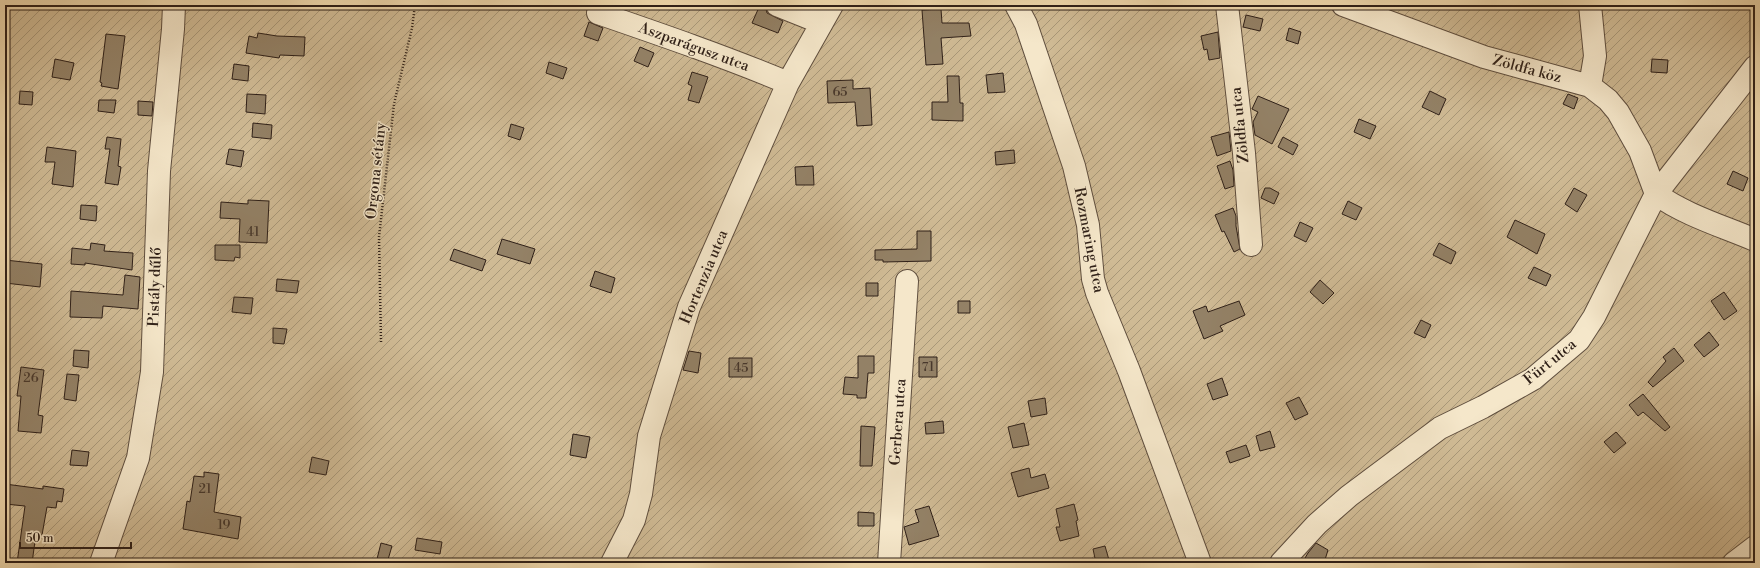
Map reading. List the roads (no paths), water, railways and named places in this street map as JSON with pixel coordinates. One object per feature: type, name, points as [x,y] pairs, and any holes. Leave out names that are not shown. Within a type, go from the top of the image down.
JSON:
[{"type":"street","name":"Pistály dűlő","points":[[101,563],[138,458],[149,400],[152,372],[158,172],[174,29],[174,5]]},
{"type":"street","points":[[778,5],[827,14]]},
{"type":"street","name":"Rozmaring utca","points":[[1016,5],[1026,24],[1074,166],[1088,225],[1093,279],[1097,292],[1131,378],[1200,563]]},
{"type":"street","name":"Zöldfa utca","points":[[1227,5],[1244,153],[1251,245]]},
{"type":"street","name":"Zöldfa köz","points":[[1343,5],[1484,57],[1590,86],[1608,100],[1618,112],[1640,151],[1656,194]]},
{"type":"street","points":[[1590,5],[1595,56],[1590,86]]},
{"type":"street","name":"Aszparágusz utca","points":[[598,13],[682,42],[788,83]]},
{"type":"street","name":"Hortenzia utca","points":[[612,563],[634,520],[641,494],[649,436],[689,307],[788,83],[827,14]]},
{"type":"street","name":"Fürt utca","points":[[1281,563],[1317,524],[1350,496],[1440,428],[1483,407],[1533,379],[1578,340],[1594,317],[1656,194],[1755,67]]},
{"type":"street","points":[[1656,194],[1669,204],[1755,240]]},
{"type":"street","name":"Gerbera utca","points":[[889,563],[907,282]]},
{"type":"street","points":[[1734,563],[1755,547]]}]
